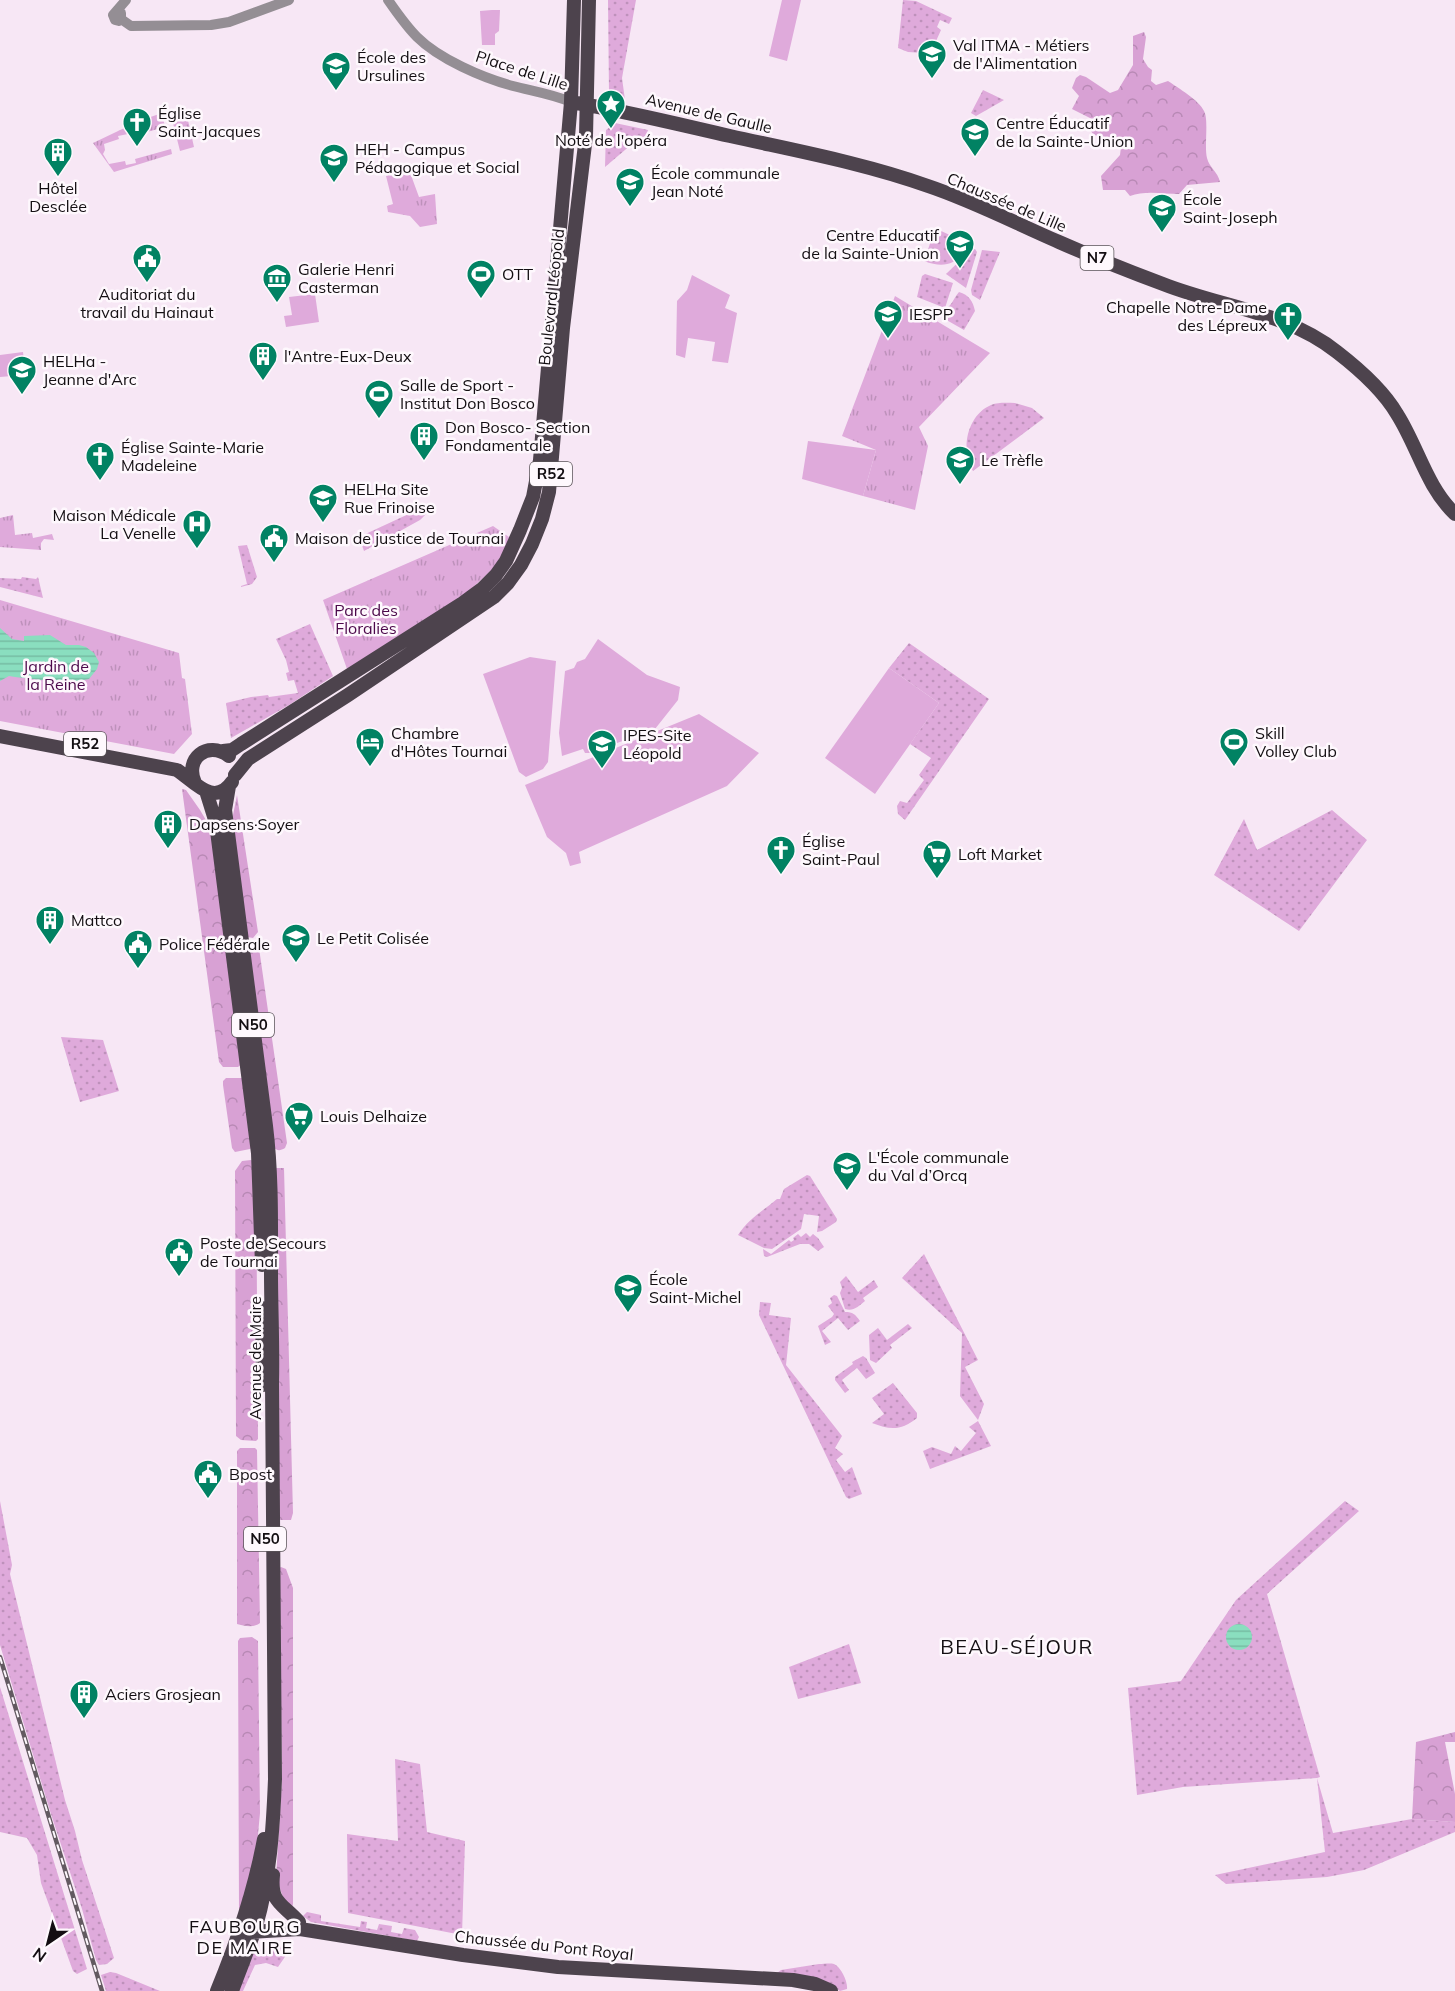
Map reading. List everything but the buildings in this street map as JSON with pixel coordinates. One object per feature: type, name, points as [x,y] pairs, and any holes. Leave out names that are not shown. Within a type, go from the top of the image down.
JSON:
[{"type":"main road","name":"R52","points":[[574,0],[580,103]]},
{"type":"main road","name":"R52","points":[[580,103],[581,0]]},
{"type":"main road","name":"R52","points":[[580,103],[589,0]]},
{"type":"main road","name":"Avenue de Gaulle","points":[[580,103],[839,160]]},
{"type":"main road","name":"Boulevard Léopold","points":[[263,750],[471,615],[508,583],[521,565],[542,519],[549,492],[563,328],[582,160],[580,103]]},
{"type":"main road","name":"Boulevard Léopold","points":[[223,752],[235,748],[463,603],[482,589],[506,561],[533,497],[540,459],[580,103]]},
{"type":"main road","name":"Chaussée de Lille","points":[[839,160],[940,190],[1164,285],[1282,321],[1314,336],[1357,369],[1388,401],[1402,423],[1433,488],[1455,514]]},
{"type":"main road","name":"R52","points":[[0,729],[170,762],[196,758],[210,750],[223,752]]},
{"type":"main road","name":"R52","points":[[0,736],[177,770],[201,787]]},
{"type":"main road","name":"R52","points":[[232,781],[248,759],[263,750]]},
{"type":"main road","points":[[227,819],[243,777],[263,750]]},
{"type":"main road","points":[[196,758],[192,770],[201,787],[219,792],[232,781],[233,761],[223,752]]},
{"type":"main road","points":[[168,768],[193,793],[217,835]]},
{"type":"main road","name":"Avenue de Maire","points":[[232,781],[224,806],[270,1168],[273,1345],[274,1820],[269,1861],[247,1932]]},
{"type":"main road","name":"Avenue de Maire","points":[[201,787],[216,823],[258,1153],[262,1258],[267,1802],[262,1848],[247,1932]]},
{"type":"main road","points":[[269,1861],[273,1872],[274,1896],[299,1922],[300,1929]]},
{"type":"main road","name":"Chaussée du Pont Royal","points":[[247,1932],[300,1929],[515,1962],[591,1969],[783,1979],[804,1981],[831,1991]]},
{"type":"main road","name":"N50","points":[[217,1991],[247,1932]]},
{"type":"main road","name":"N50","points":[[232,1991],[247,1932]]},
{"type":"street","points":[[126,0],[119,15],[131,26],[211,25],[289,0]]},
{"type":"street","name":"Place de Lille","points":[[388,0],[415,35],[450,59],[489,78],[580,103]]},
{"type":"green space","points":[[608,0],[636,0],[622,78],[625,100],[620,103],[609,93]]},
{"type":"green space","points":[[782,0],[801,0],[787,61],[769,56]]},
{"type":"green space","points":[[903,0],[916,1],[952,18],[949,24],[940,20],[937,27],[941,30],[932,50],[926,48],[924,53],[908,52],[898,48]]},
{"type":"green space","points":[[500,10],[499,31],[495,34],[495,45],[482,45],[480,11]]},
{"type":"green space","points":[[1144,32],[1146,37],[1143,59],[1152,70],[1151,81],[1156,85],[1168,81],[1193,99],[1204,111],[1207,158],[1220,182],[1187,185],[1179,194],[1148,193],[1130,196],[1125,190],[1103,190],[1101,176],[1120,155],[1121,147],[1093,134],[1091,131],[1096,121],[1072,109],[1079,96],[1072,88],[1076,78],[1080,75],[1110,93],[1118,90],[1133,65],[1133,36]]},
{"type":"green space","points":[[983,90],[1004,100],[976,116],[971,113]]},
{"type":"green space","points":[[185,107],[194,147],[180,151],[170,111]]},
{"type":"green space","points":[[162,113],[165,127],[129,137],[128,134],[118,136],[119,139],[104,144],[103,154],[109,164],[125,161],[126,165],[136,163],[135,159],[171,149],[172,154],[114,172],[93,143],[139,121]]},
{"type":"green space","points":[[615,123],[648,130],[646,137],[638,145],[632,144],[605,167],[606,130]]},
{"type":"green space","points":[[408,167],[419,197],[435,194],[437,224],[420,227],[410,216],[388,212],[387,206],[393,204],[386,176]]},
{"type":"green space","points":[[939,230],[967,243],[970,248],[949,264],[938,265],[924,261],[934,232]]},
{"type":"green space","points":[[975,249],[977,252],[966,288],[946,274],[971,250]]},
{"type":"green space","points":[[982,250],[1000,252],[980,300],[972,295],[971,290]]},
{"type":"green space","points":[[925,274],[953,283],[945,308],[917,297],[922,276]]},
{"type":"green space","points":[[692,275],[730,295],[725,308],[737,313],[728,363],[712,361],[715,342],[688,338],[685,358],[676,355],[677,301],[687,290]]},
{"type":"green space","points":[[959,292],[970,299],[975,311],[964,330],[936,314],[939,308],[949,306]]},
{"type":"green space","points":[[315,294],[319,322],[286,327],[284,316],[292,315],[289,297]]},
{"type":"green space","points":[[895,296],[990,353],[919,427],[928,446],[915,510],[863,496],[876,450],[842,436]]},
{"type":"green space","points":[[23,352],[24,361],[11,364],[12,376],[0,377],[0,355]]},
{"type":"green space","points":[[1015,403],[1032,408],[1044,418],[973,471],[967,453],[971,425],[983,410],[991,405]]},
{"type":"green space","points":[[808,441],[876,450],[863,496],[802,479]]},
{"type":"green space","points":[[426,506],[431,509],[420,520],[364,551],[359,537]]},
{"type":"green space","points":[[13,515],[15,535],[32,533],[33,538],[52,534],[54,540],[44,539],[41,543],[41,550],[0,547],[0,518]]},
{"type":"green space","name":"Parc des Floralies","points":[[493,526],[512,539],[496,566],[469,591],[402,638],[347,669],[323,600]]},
{"type":"green space","points":[[247,545],[257,577],[252,584],[241,587],[247,584],[238,546]]},
{"type":"green space","points":[[22,577],[36,579],[38,577],[43,598],[0,587],[0,578],[21,579]]},
{"type":"green space","name":"Jardin de la Reine","points":[[0,600],[179,653],[182,678],[185,679],[192,734],[174,754],[0,721]]},
{"type":"green space","points":[[310,624],[333,676],[289,705],[231,738],[226,703],[251,697],[298,693],[294,680],[288,681],[286,673],[289,672],[286,660],[276,639]]},
{"type":"green space","points":[[598,639],[647,675],[680,687],[678,700],[655,729],[590,753],[585,753],[583,749],[562,756],[559,733],[565,671],[574,668],[577,662],[585,659]]},
{"type":"green space","points":[[909,643],[989,699],[905,820],[898,814],[897,806],[900,801],[907,803],[924,780],[919,775],[931,758],[910,744],[939,703],[889,668]]},
{"type":"green space","points":[[530,657],[556,661],[548,762],[543,769],[526,777],[519,772],[483,674]]},
{"type":"green space","points":[[889,668],[939,703],[875,794],[825,758]]},
{"type":"green space","points":[[699,714],[759,753],[727,786],[579,852],[581,863],[570,866],[566,853],[547,837],[525,785]]},
{"type":"green space","points":[[182,789],[186,790],[213,832],[243,1063],[238,1067],[223,1067],[219,1062]]},
{"type":"green space","points":[[237,795],[258,932],[253,938],[247,937],[232,820]]},
{"type":"green space","points":[[1332,810],[1367,840],[1299,931],[1214,875],[1244,819],[1257,850]]},
{"type":"green space","points":[[256,945],[259,948],[287,1143],[285,1148],[280,1150],[273,1147],[247,956],[251,947]]},
{"type":"green space","points":[[61,1037],[103,1040],[119,1091],[80,1102]]},
{"type":"green space","points":[[226,1078],[242,1078],[254,1146],[250,1149],[235,1152],[232,1148],[223,1085]]},
{"type":"green space","points":[[251,1160],[256,1164],[258,1439],[256,1441],[241,1440],[236,1436],[235,1171],[242,1161]]},
{"type":"green space","points":[[274,1168],[284,1168],[293,1513],[291,1520],[279,1520]]},
{"type":"green space","points":[[807,1175],[810,1176],[837,1219],[836,1222],[817,1232],[819,1216],[804,1214],[801,1229],[772,1249],[764,1248],[738,1235],[756,1215],[780,1199],[784,1189]]},
{"type":"green space","points":[[806,1233],[810,1237],[813,1234],[824,1247],[818,1251],[809,1244],[800,1244],[767,1257],[764,1256],[763,1249],[771,1254],[789,1240],[791,1242],[794,1240],[793,1238],[798,1234],[801,1237]]},
{"type":"green space","points":[[924,1254],[978,1360],[965,1367],[984,1404],[978,1420],[960,1396],[962,1333],[902,1278]]},
{"type":"green space","points":[[846,1276],[858,1292],[874,1280],[878,1287],[863,1298],[865,1301],[863,1303],[851,1310],[845,1309],[840,1293],[842,1288],[840,1282]]},
{"type":"green space","points":[[837,1296],[845,1312],[854,1314],[860,1321],[848,1330],[838,1318],[822,1331],[831,1342],[825,1345],[818,1326],[834,1314],[828,1306],[832,1303],[830,1298]]},
{"type":"green space","points":[[760,1302],[771,1303],[769,1315],[791,1318],[786,1365],[842,1436],[835,1448],[843,1454],[836,1460],[845,1472],[852,1467],[862,1494],[849,1499],[846,1497],[759,1315]]},
{"type":"green space","points":[[908,1324],[912,1328],[890,1345],[892,1348],[876,1363],[870,1360],[869,1335],[878,1328],[887,1340]]},
{"type":"green space","points":[[863,1356],[875,1373],[866,1379],[857,1368],[842,1380],[849,1390],[845,1393],[835,1377],[853,1364],[852,1362]]},
{"type":"green space","points":[[893,1383],[917,1413],[917,1418],[906,1425],[895,1428],[872,1423],[884,1414],[872,1398]]},
{"type":"green space","points":[[978,1421],[991,1446],[930,1469],[923,1451],[932,1447],[951,1454],[955,1446],[961,1451],[976,1433],[969,1427]]},
{"type":"green space","points":[[240,1448],[257,1450],[260,1623],[252,1626],[237,1624],[237,1451]]},
{"type":"green space","points":[[0,1501],[12,1565],[10,1574],[65,1800],[114,1958],[107,1964],[99,1965],[96,1960],[0,1645]]},
{"type":"green space","points":[[1345,1501],[1359,1511],[1267,1594],[1320,1777],[1183,1787],[1137,1795],[1128,1688],[1181,1681],[1236,1600]]},
{"type":"green space","points":[[279,1568],[286,1569],[293,1588],[292,1908],[287,1908],[276,1878],[282,1780]]},
{"type":"green space","points":[[252,1637],[258,1641],[260,1813],[257,1845],[243,1909],[239,1910],[238,1641],[240,1638]]},
{"type":"green space","points":[[849,1644],[861,1683],[798,1699],[789,1667]]},
{"type":"green space","points":[[0,1687],[87,1969],[77,1974],[73,1971],[41,1883],[37,1855],[27,1838],[0,1832]]},
{"type":"green space","points":[[1455,1732],[1455,1742],[1445,1742],[1455,1794],[1455,1822],[1412,1819],[1416,1742]]},
{"type":"green space","points":[[395,1759],[420,1764],[427,1832],[465,1841],[462,1935],[348,1913],[347,1834],[398,1841]]},
{"type":"green space","points":[[1317,1778],[1333,1833],[1412,1819],[1455,1822],[1455,1832],[1364,1870],[1327,1877],[1226,1884],[1215,1875],[1325,1852]]},
{"type":"green space","points":[[307,1912],[321,1915],[321,1921],[360,1927],[361,1921],[367,1922],[366,1928],[377,1930],[379,1924],[392,1926],[391,1932],[402,1934],[404,1928],[415,1930],[419,1937],[417,1941],[311,1922],[303,1916]]},
{"type":"green space","points":[[283,1943],[291,1948],[278,1967],[266,1963],[255,1965],[243,1991],[238,1991],[253,1952]]},
{"type":"green space","points":[[819,1964],[837,1966],[844,1975],[847,1989],[840,1991],[834,1987],[777,1973],[781,1970]]},
{"type":"green space","points":[[110,1972],[160,1991],[106,1991],[101,1975]]},
{"type":"shaded area","points":[[0,628],[12,639],[24,641],[24,636],[50,635],[66,645],[86,647],[94,653],[99,662],[97,669],[89,679],[68,683],[9,676],[0,681]]},
{"type":"shaded area","points":[[1239,1624],[1248,1628],[1252,1637],[1248,1646],[1239,1650],[1230,1646],[1226,1637],[1230,1628]]},
{"type":"railway","points":[[0,1657],[102,1991]]},
{"type":"place","name":"Val ITMA - Métiers de l'Alimentation","points":[[932,80]]},
{"type":"place","name":"École des Ursulines","points":[[336,92]]},
{"type":"place","name":"Noté de l'opéra","points":[[611,130]]},
{"type":"place","name":"Église Saint-Jacques","points":[[137,148]]},
{"type":"place","name":"Centre Éducatif de la Sainte-Union","points":[[975,158]]},
{"type":"place","name":"Hôtel Desclée","points":[[58,178]]},
{"type":"place","name":"HEH - Campus Pédagogique et Social","points":[[334,184]]},
{"type":"place","name":"École communale Jean Noté","points":[[630,208]]},
{"type":"place","name":"École Saint-Joseph","points":[[1162,234]]},
{"type":"place","name":"Centre Educatif de la Sainte-Union","points":[[960,270]]},
{"type":"place","name":"Auditoriat du travail du Hainaut","points":[[147,284]]},
{"type":"place","name":"OTT","points":[[481,300]]},
{"type":"place","name":"Galerie Henri Casterman","points":[[277,304]]},
{"type":"place","name":"IESPP","points":[[888,340]]},
{"type":"place","name":"Chapelle Notre-Dame des Lépreux","points":[[1288,342]]},
{"type":"place","name":"l'Antre-Eux-Deux","points":[[263,382]]},
{"type":"place","name":"HELHa - Jeanne d'Arc","points":[[22,396]]},
{"type":"place","name":"Salle de Sport - Institut Don Bosco","points":[[379,420]]},
{"type":"place","name":"Don Bosco- Section Fondamentale","points":[[424,462]]},
{"type":"place","name":"Église Sainte-Marie Madeleine","points":[[100,482]]},
{"type":"place","name":"Le Trèfle","points":[[960,486]]},
{"type":"place","name":"HELHa Site Rue Frinoise","points":[[323,524]]},
{"type":"place","name":"Maison Médicale La Venelle","points":[[197,550]]},
{"type":"place","name":"Maison de justice de Tournai","points":[[274,564]]},
{"type":"place","name":"Chambre d'Hôtes Tournai","points":[[370,768]]},
{"type":"place","name":"Skill Volley Club","points":[[1234,768]]},
{"type":"place","name":"IPES-Site Léopold","points":[[602,770]]},
{"type":"place","name":"Dapsens·Soyer","points":[[168,850]]},
{"type":"place","name":"Église Saint-Paul","points":[[781,876]]},
{"type":"place","name":"Loft Market","points":[[937,880]]},
{"type":"place","name":"Mattco","points":[[50,946]]},
{"type":"place","name":"Le Petit Colisée","points":[[296,964]]},
{"type":"place","name":"Police Fédérale","points":[[138,970]]},
{"type":"place","name":"Louis Delhaize","points":[[299,1142]]},
{"type":"place","name":"L'École communale du Val d’Orcq","points":[[847,1192]]},
{"type":"place","name":"Poste de Secours de Tournai","points":[[179,1278]]},
{"type":"place","name":"École Saint-Michel","points":[[628,1314]]},
{"type":"place","name":"Bpost","points":[[208,1500]]},
{"type":"place","name":"Aciers Grosjean","points":[[84,1720]]},
{"type":"district","name":"BEAU-SÉJOUR","points":[[1017,1647]]},
{"type":"district","name":"FAUBOURG DE MAIRE","points":[[245,1937]]}]
